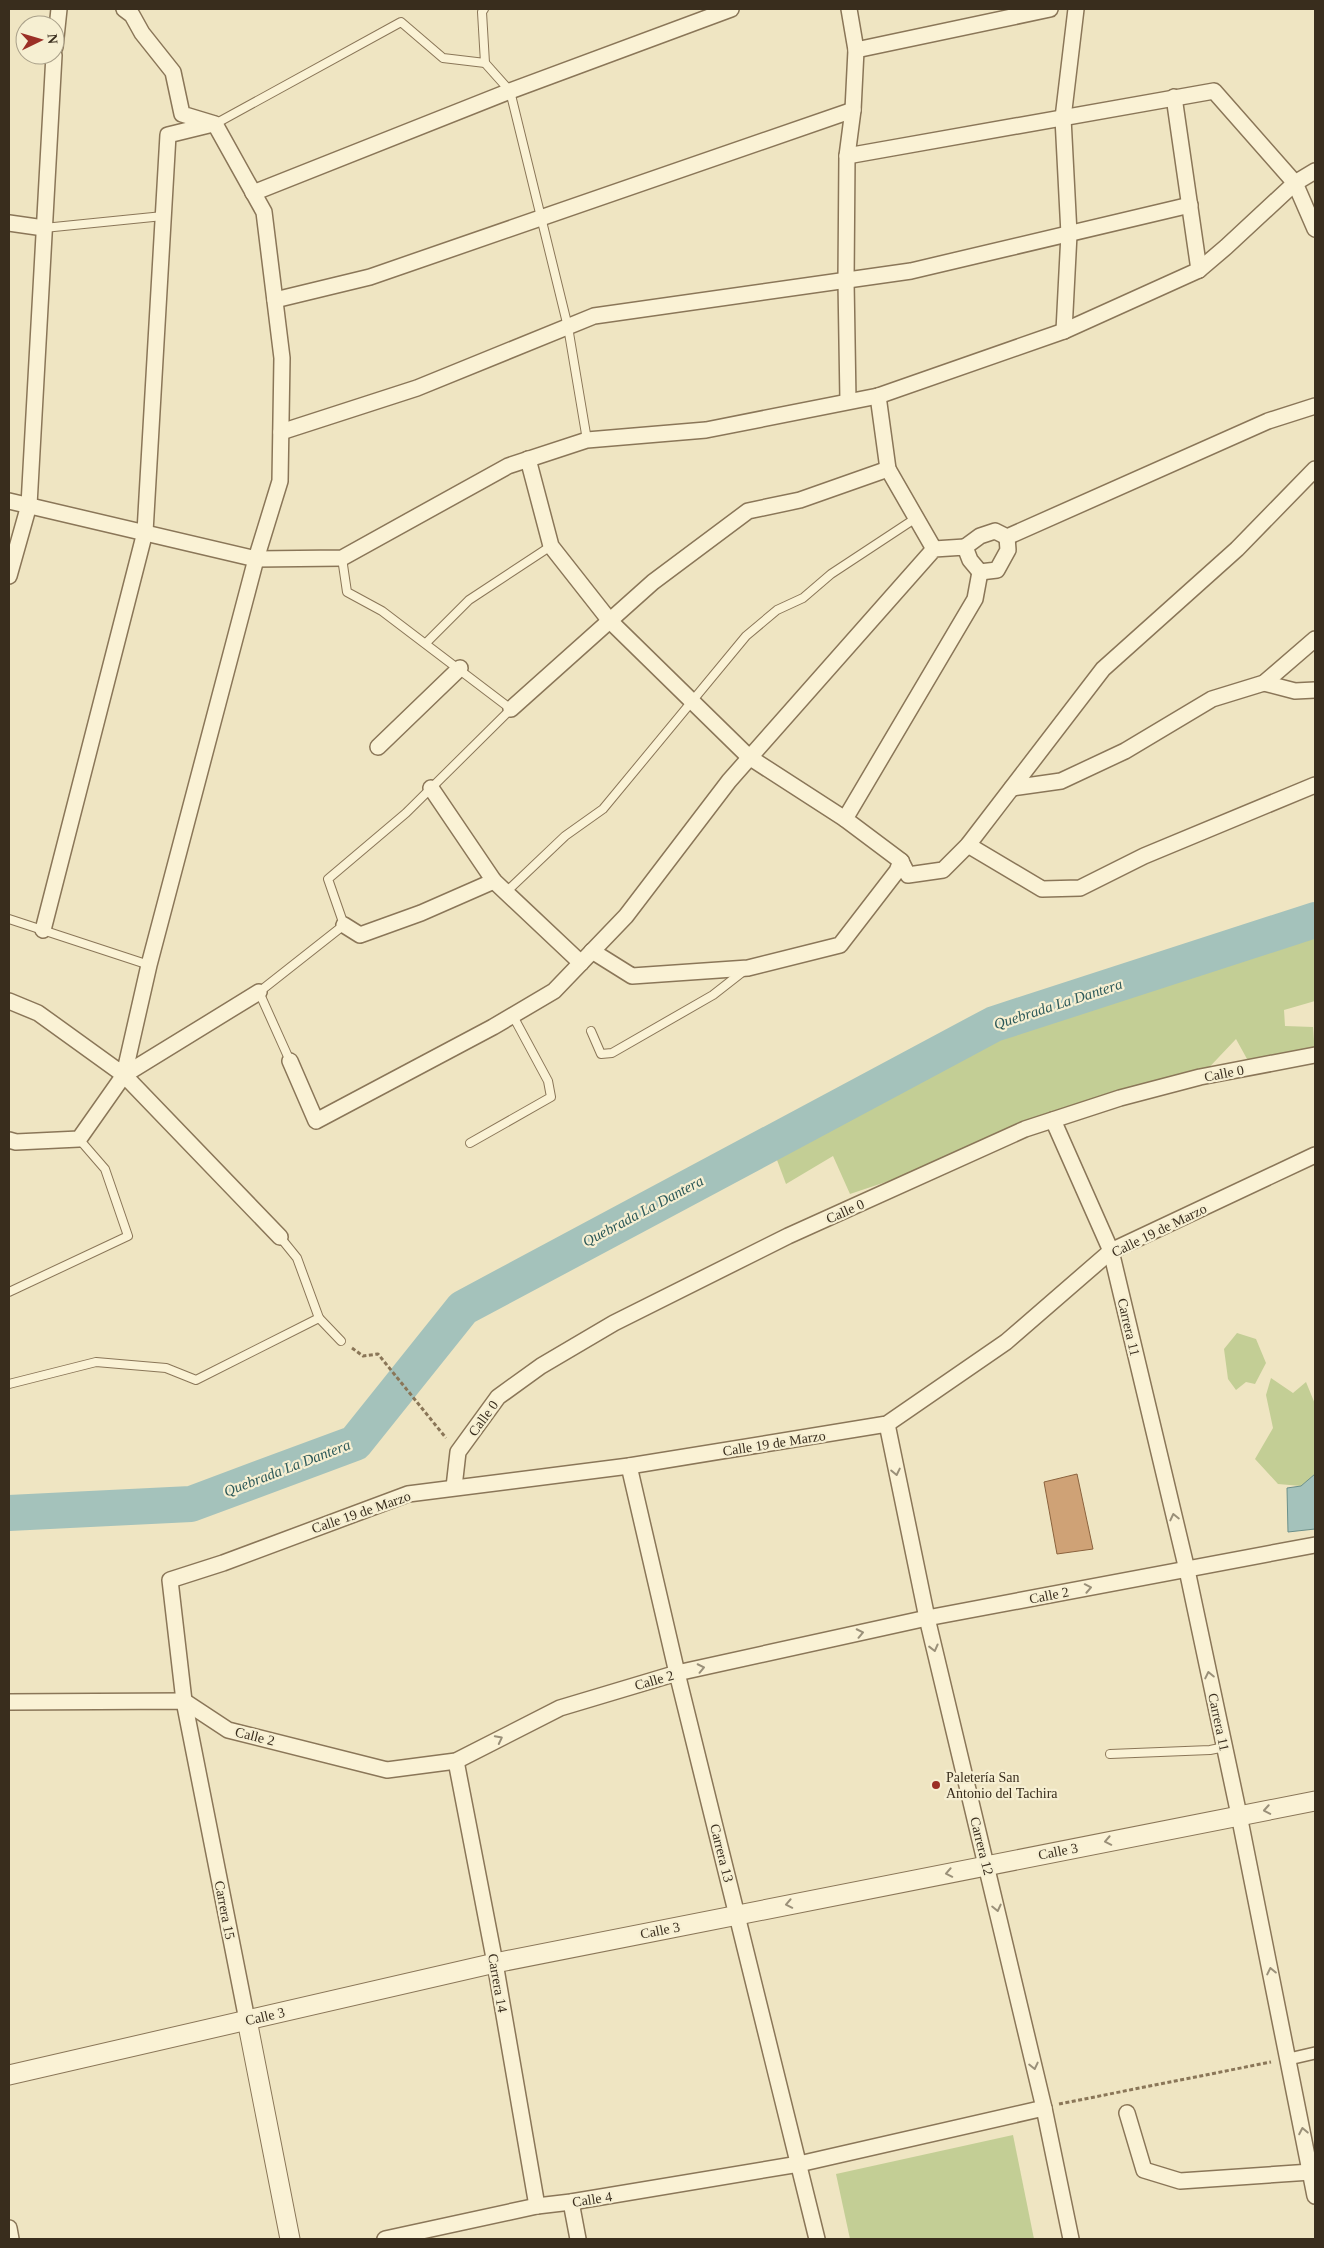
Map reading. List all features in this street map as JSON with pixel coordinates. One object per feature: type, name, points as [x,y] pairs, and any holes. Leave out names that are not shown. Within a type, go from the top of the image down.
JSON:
[{"type":"street","points":[[11,1142],[79,1139],[124,1075],[149,965],[256,558],[280,481],[282,358],[264,212],[215,124],[182,114],[173,72],[142,33],[132,15],[124,9]]},
{"type":"street","points":[[253,193],[510,91],[731,9]]},
{"type":"street","points":[[848,401],[846,281],[848,156],[854,110],[856,50],[849,9]]},
{"type":"street","points":[[856,50],[1050,9]]},
{"type":"street","points":[[1064,330],[1069,234],[1063,118],[1076,9]]},
{"type":"street","points":[[9,576],[28,505],[53,65]]},
{"type":"street","points":[[848,156],[1214,91],[1295,183],[1315,229]]},
{"type":"street","points":[[1174,97],[1199,270]]},
{"type":"street","points":[[275,300],[370,277],[854,110]]},
{"type":"street","points":[[43,930],[145,532],[168,135],[215,124]]},
{"type":"street","points":[[9,501],[256,558],[342,558],[508,466],[587,440],[706,430],[878,396],[1064,330],[1199,270],[1295,183],[1315,171]]},
{"type":"street","points":[[281,432],[418,388],[594,316],[846,281],[911,270],[1190,205]]},
{"type":"street","points":[[9,223],[44,228]]},
{"type":"street","points":[[878,396],[888,469],[934,549]]},
{"type":"street","points":[[1007,537],[1268,421],[1315,406]]},
{"type":"street","points":[[528,459],[551,546],[610,620],[749,757],[845,819],[901,861],[908,875],[943,870],[968,845],[1103,669],[1237,549],[1315,469]]},
{"type":"street","points":[[511,708],[653,582],[748,510],[800,500],[888,469]]},
{"type":"street","points":[[290,1061],[316,1121],[513,1016],[554,991],[626,916],[749,757],[934,549],[964,547],[980,536],[995,531],[1007,537]]},
{"type":"street","points":[[980,572],[996,570],[1008,550],[1007,537]]},
{"type":"street","points":[[964,547],[970,560],[980,572]]},
{"type":"street","points":[[845,819],[975,598],[980,572]]},
{"type":"street","points":[[1012,788],[1060,781],[1125,751],[1212,699],[1264,683],[1315,638]]},
{"type":"street","points":[[378,747],[460,668]]},
{"type":"street","points":[[1264,683],[1295,691],[1315,690]]},
{"type":"street","points":[[968,845],[1042,889],[1080,888],[1144,856],[1315,785]]},
{"type":"street","points":[[431,788],[494,881],[581,963]]},
{"type":"street","points":[[592,951],[632,976],[748,968],[840,945],[897,871],[901,861]]},
{"type":"street","points":[[344,925],[360,934],[421,912],[494,881]]},
{"type":"street","points":[[124,1075],[259,992]]},
{"type":"street","points":[[9,1002],[38,1013],[124,1075],[280,1237]]},
{"type":"street","name":"Calle 0","points":[[454,1487],[458,1452],[498,1397],[540,1366],[614,1323],[788,1236],[1025,1129],[1120,1098],[1200,1078],[1315,1055]]},
{"type":"street","name":"Carrera 11","points":[[1053,1120],[1111,1251],[1186,1570],[1225,1747],[1289,2058],[1315,2196]]},
{"type":"street","name":"Calle 19 de Marzo","points":[[170,1580],[223,1563],[408,1494],[629,1466],[886,1424],[1006,1342],[1111,1251],[1315,1155]]},
{"type":"street","name":"Carrera 12","points":[[886,1424],[927,1618],[1044,2108],[1071,2239]]},
{"type":"street","name":"Carrera 13","points":[[629,1466],[677,1673],[800,2164],[817,2239]]},
{"type":"street","name":"Calle 2","points":[[184,1701],[228,1730],[387,1770],[456,1761],[560,1708],[677,1673],[927,1618],[1315,1545]]},
{"type":"street","name":"Carrera 15","points":[[170,1580],[184,1701],[290,2239]]},
{"type":"street","points":[[9,1702],[184,1701]]},
{"type":"street","name":"Carrera 14","points":[[456,1761],[495,1963],[537,2206]]},
{"type":"street","name":"Calle 3","points":[[9,2075],[495,1963],[1315,1801]]},
{"type":"street","points":[[1289,2058],[1315,2053]]},
{"type":"street","name":"Calle 4","points":[[385,2239],[537,2206],[800,2164],[1044,2108]]},
{"type":"street","points":[[1127,2113],[1144,2170],[1180,2181],[1311,2172]]},
{"type":"street","points":[[571,2202],[578,2239]]},
{"type":"street","points":[[9,2228],[11,2239]]},
{"type":"lane","points":[[484,9],[482,12],[486,63],[510,91],[568,327],[587,440]]},
{"type":"lane","points":[[215,124],[401,22],[444,58],[486,63]]},
{"type":"lane","points":[[44,228],[163,216]]},
{"type":"lane","points":[[505,893],[566,836],[603,809],[752,631],[777,610],[803,598],[831,574],[916,518]]},
{"type":"lane","points":[[426,643],[469,600],[551,546]]},
{"type":"lane","points":[[290,1061],[259,992],[344,925],[328,879],[406,813],[511,708],[382,611],[347,592],[342,558]]},
{"type":"lane","points":[[9,919],[149,965]]},
{"type":"lane","points":[[591,1032],[601,1054],[612,1052],[713,995],[748,968]]},
{"type":"lane","points":[[470,1143],[551,1097],[548,1081],[513,1016]]},
{"type":"lane","points":[[9,1292],[128,1236],[105,1169],[79,1139]]},
{"type":"lane","points":[[280,1237],[297,1258],[319,1318],[341,1341]]},
{"type":"lane","points":[[9,1384],[96,1362],[166,1368],[196,1380],[319,1318]]},
{"type":"lane","points":[[1110,1754],[1210,1750],[1225,1747]]},
{"type":"path","points":[[341,1341],[363,1356],[378,1354],[458,1452]]},
{"type":"path","points":[[1044,2108],[1289,2058]]},
{"type":"green space","points":[[1315,920],[1315,1001],[1284,1010],[1285,1026],[1313,1027],[1315,1055],[1252,1068],[1236,1039],[1200,1077],[850,1194],[833,1156],[786,1184],[777,1160],[994,1024]]},
{"type":"green space","points":[[1237,1333],[1256,1339],[1266,1363],[1255,1384],[1246,1382],[1236,1390],[1228,1379],[1224,1349]]},
{"type":"green space","points":[[1271,1378],[1293,1393],[1306,1382],[1315,1404],[1315,1474],[1301,1486],[1278,1484],[1255,1459],[1273,1428],[1266,1395]]},
{"type":"green space","points":[[1013,2135],[1034,2239],[850,2239],[836,2174]]},
{"type":"water","points":[[1315,1474],[1315,1529],[1288,1532],[1287,1488],[1301,1486]]},
{"type":"building","points":[[1077,1474],[1093,1549],[1057,1554],[1044,1482]]},
{"type":"waterway","name":"Quebrada La Dantera","points":[[9,1513],[191,1504],[355,1443],[463,1308],[994,1024],[1315,920]]},
{"type":"place","name":"Paletería San Antonio del Tachira","points":[[936,1785]]}]
